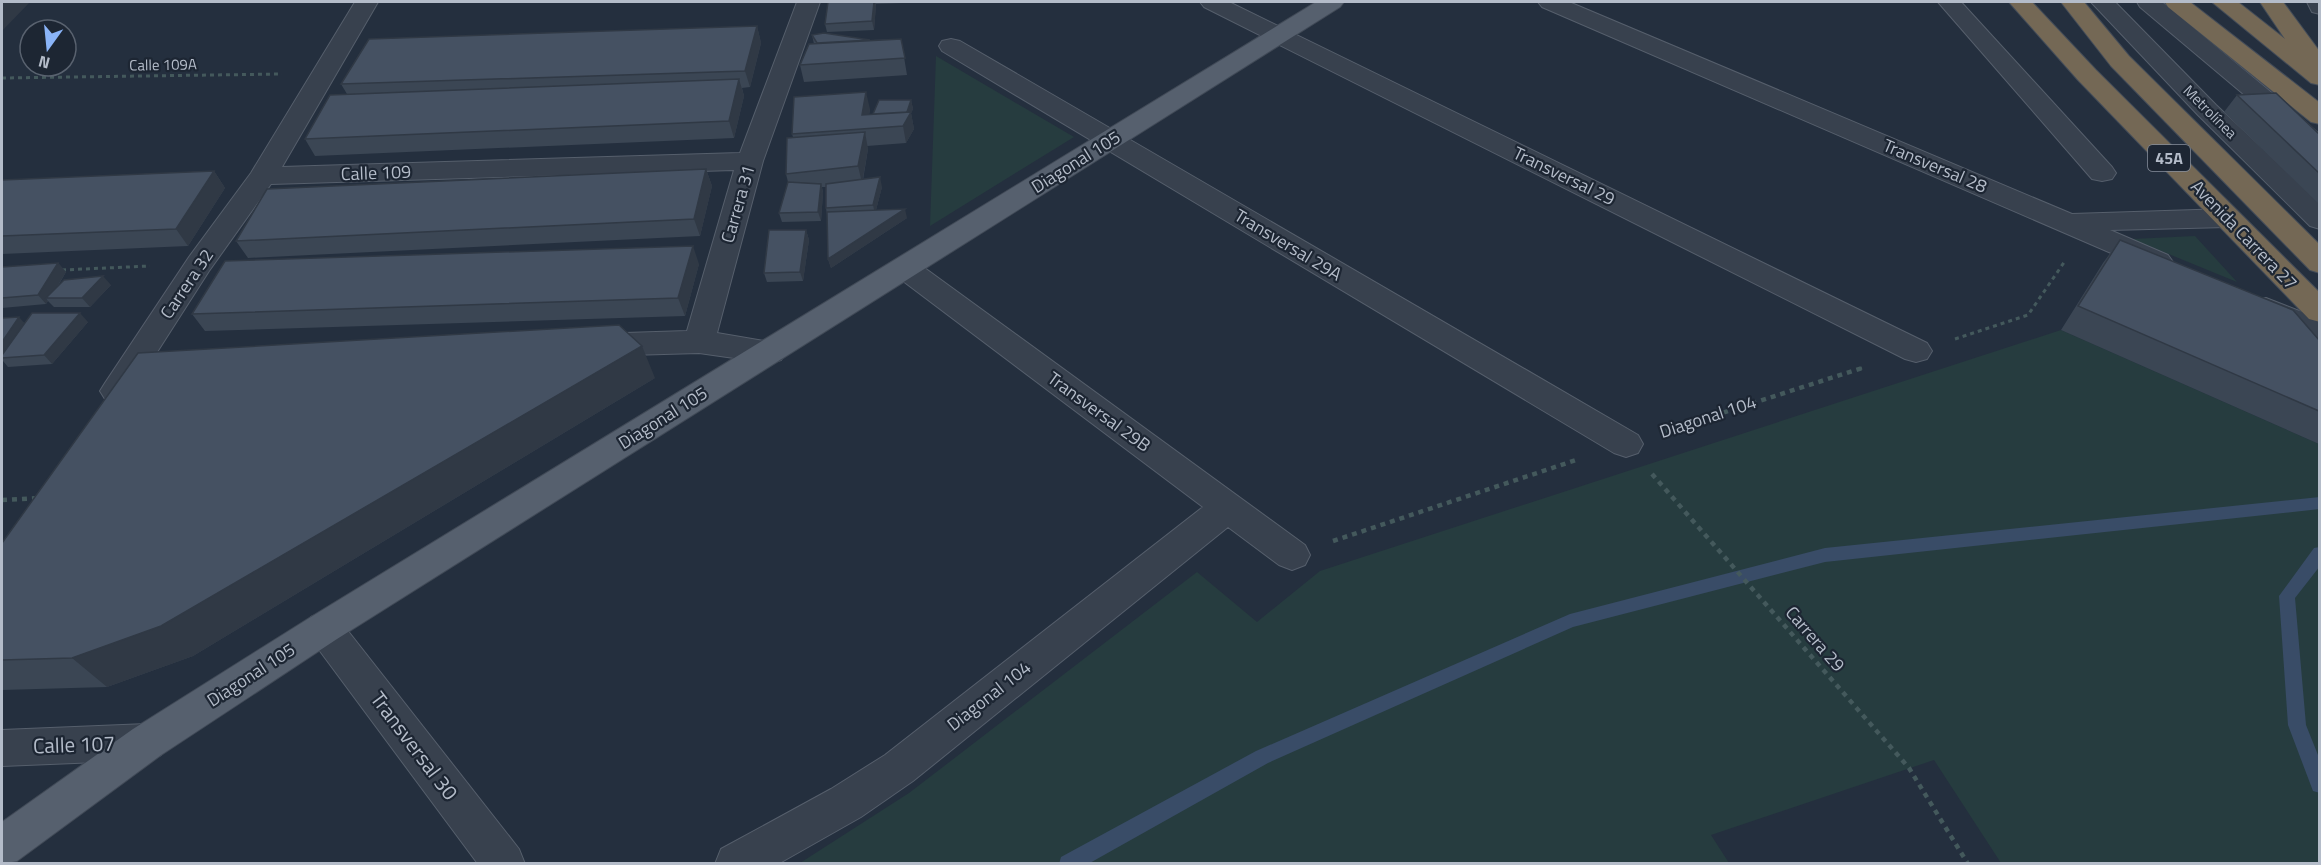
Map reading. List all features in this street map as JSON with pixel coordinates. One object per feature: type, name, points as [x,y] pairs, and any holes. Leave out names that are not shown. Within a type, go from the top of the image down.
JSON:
[{"type":"highway","name":"Avenida Carrera 27","points":[[2020,2],[2087,75],[2319,312]]},
{"type":"highway","name":"45A","points":[[2072,2],[2120,61],[2319,263]]},
{"type":"highway","points":[[2176,2],[2319,116]]},
{"type":"highway","points":[[2224,2],[2319,78]]},
{"type":"highway","points":[[2272,2],[2319,68]]},
{"type":"main road","name":"Diagonal 105","points":[[2,846],[147,742],[324,628],[1332,2]]},
{"type":"street","name":"Carrera 32","points":[[104,409],[199,264],[263,176],[366,2]]},
{"type":"street","name":"Carrera 31","points":[[699,342],[750,161],[809,2]]},
{"type":"street","name":"Transversal 29","points":[[1212,2],[1916,351]]},
{"type":"street","name":"Transversal 28","points":[[1550,2],[2183,272]]},
{"type":"street","points":[[1949,2],[2102,173]]},
{"type":"street","name":"Metrolínea","points":[[2102,2],[2319,220]]},
{"type":"street","points":[[2148,2],[2275,108],[2319,150]]},
{"type":"street","points":[[2318,2],[2319,7]]},
{"type":"street","name":"Transversal 29A","points":[[951,46],[1626,444]]},
{"type":"street","name":"Calle 109","points":[[263,176],[750,161]]},
{"type":"street","points":[[2075,226],[2227,218]]},
{"type":"street","name":"Transversal 29B","points":[[905,268],[1292,555]]},
{"type":"street","points":[[2248,300],[2319,331]]},
{"type":"street","points":[[568,346],[699,342],[770,352]]},
{"type":"street","points":[[136,360],[172,359]]},
{"type":"street","name":"Diagonal 104","points":[[736,864],[846,803],[899,768],[1228,507]]},
{"type":"street","name":"Transversal 30","points":[[324,628],[504,864]]},
{"type":"street","name":"Calle 107","points":[[2,748],[147,742]]},
{"type":"path","name":"Calle 109A","points":[[2,78],[324,73]]},
{"type":"path","name":"Diagonal 104","points":[[1292,555],[1626,444],[2028,315],[2075,226]]},
{"type":"path","points":[[60,270],[199,264]]},
{"type":"path","name":"Carrera 29","points":[[1626,444],[1909,768],[1968,864]]},
{"type":"path","points":[[2,500],[45,497]]},
{"type":"green space","points":[[936,56],[1074,137],[930,226]]},
{"type":"green space","points":[[2195,236],[2237,282],[2132,239]]},
{"type":"green space","points":[[2061,330],[2319,444],[2319,863],[2001,863],[1934,760],[1711,835],[1729,863],[800,863],[909,793],[1197,572],[1257,622],[1320,571]]},
{"type":"building","points":[[828,2],[874,2],[872,21],[825,24]]},
{"type":"building","points":[[757,26],[745,71],[341,84],[369,39]]},
{"type":"building","points":[[824,33],[870,40],[817,43],[812,35]]},
{"type":"building","points":[[901,39],[905,58],[800,65],[809,44]]},
{"type":"building","points":[[739,79],[729,121],[305,139],[330,95]]},
{"type":"building","points":[[866,92],[862,115],[911,112],[903,126],[792,134],[794,97]]},
{"type":"building","points":[[2276,93],[2319,134],[2319,173],[2237,95]]},
{"type":"building","points":[[879,100],[911,100],[907,112],[873,114]]},
{"type":"building","points":[[865,132],[858,166],[786,174],[787,138]]},
{"type":"building","points":[[706,169],[694,219],[236,241],[267,189]]},
{"type":"building","points":[[214,171],[176,229],[2,236],[2,180]]},
{"type":"building","points":[[880,177],[873,205],[826,208],[826,184]]},
{"type":"building","points":[[788,182],[821,184],[818,212],[779,213]]},
{"type":"building","points":[[905,209],[828,259],[827,212]]},
{"type":"building","points":[[769,230],[806,230],[800,272],[764,273]]},
{"type":"building","points":[[2120,240],[2293,310],[2319,340],[2319,411],[2078,306]]},
{"type":"building","points":[[693,246],[678,298],[192,314],[225,261]]},
{"type":"building","points":[[58,263],[38,295],[2,298],[2,267]]},
{"type":"building","points":[[103,276],[82,298],[46,298],[64,280]]},
{"type":"building","points":[[32,313],[80,313],[44,355],[2,358],[2,355]]},
{"type":"building","points":[[19,317],[2,342],[2,318]]},
{"type":"building","points":[[619,325],[642,346],[161,626],[72,658],[2,660],[2,543],[138,353]]},
{"type":"waterway","points":[[1068,864],[1262,757],[1570,621],[1825,555],[2320,503]]},
{"type":"waterway","points":[[2320,553],[2287,596],[2297,725],[2320,785]]}]
